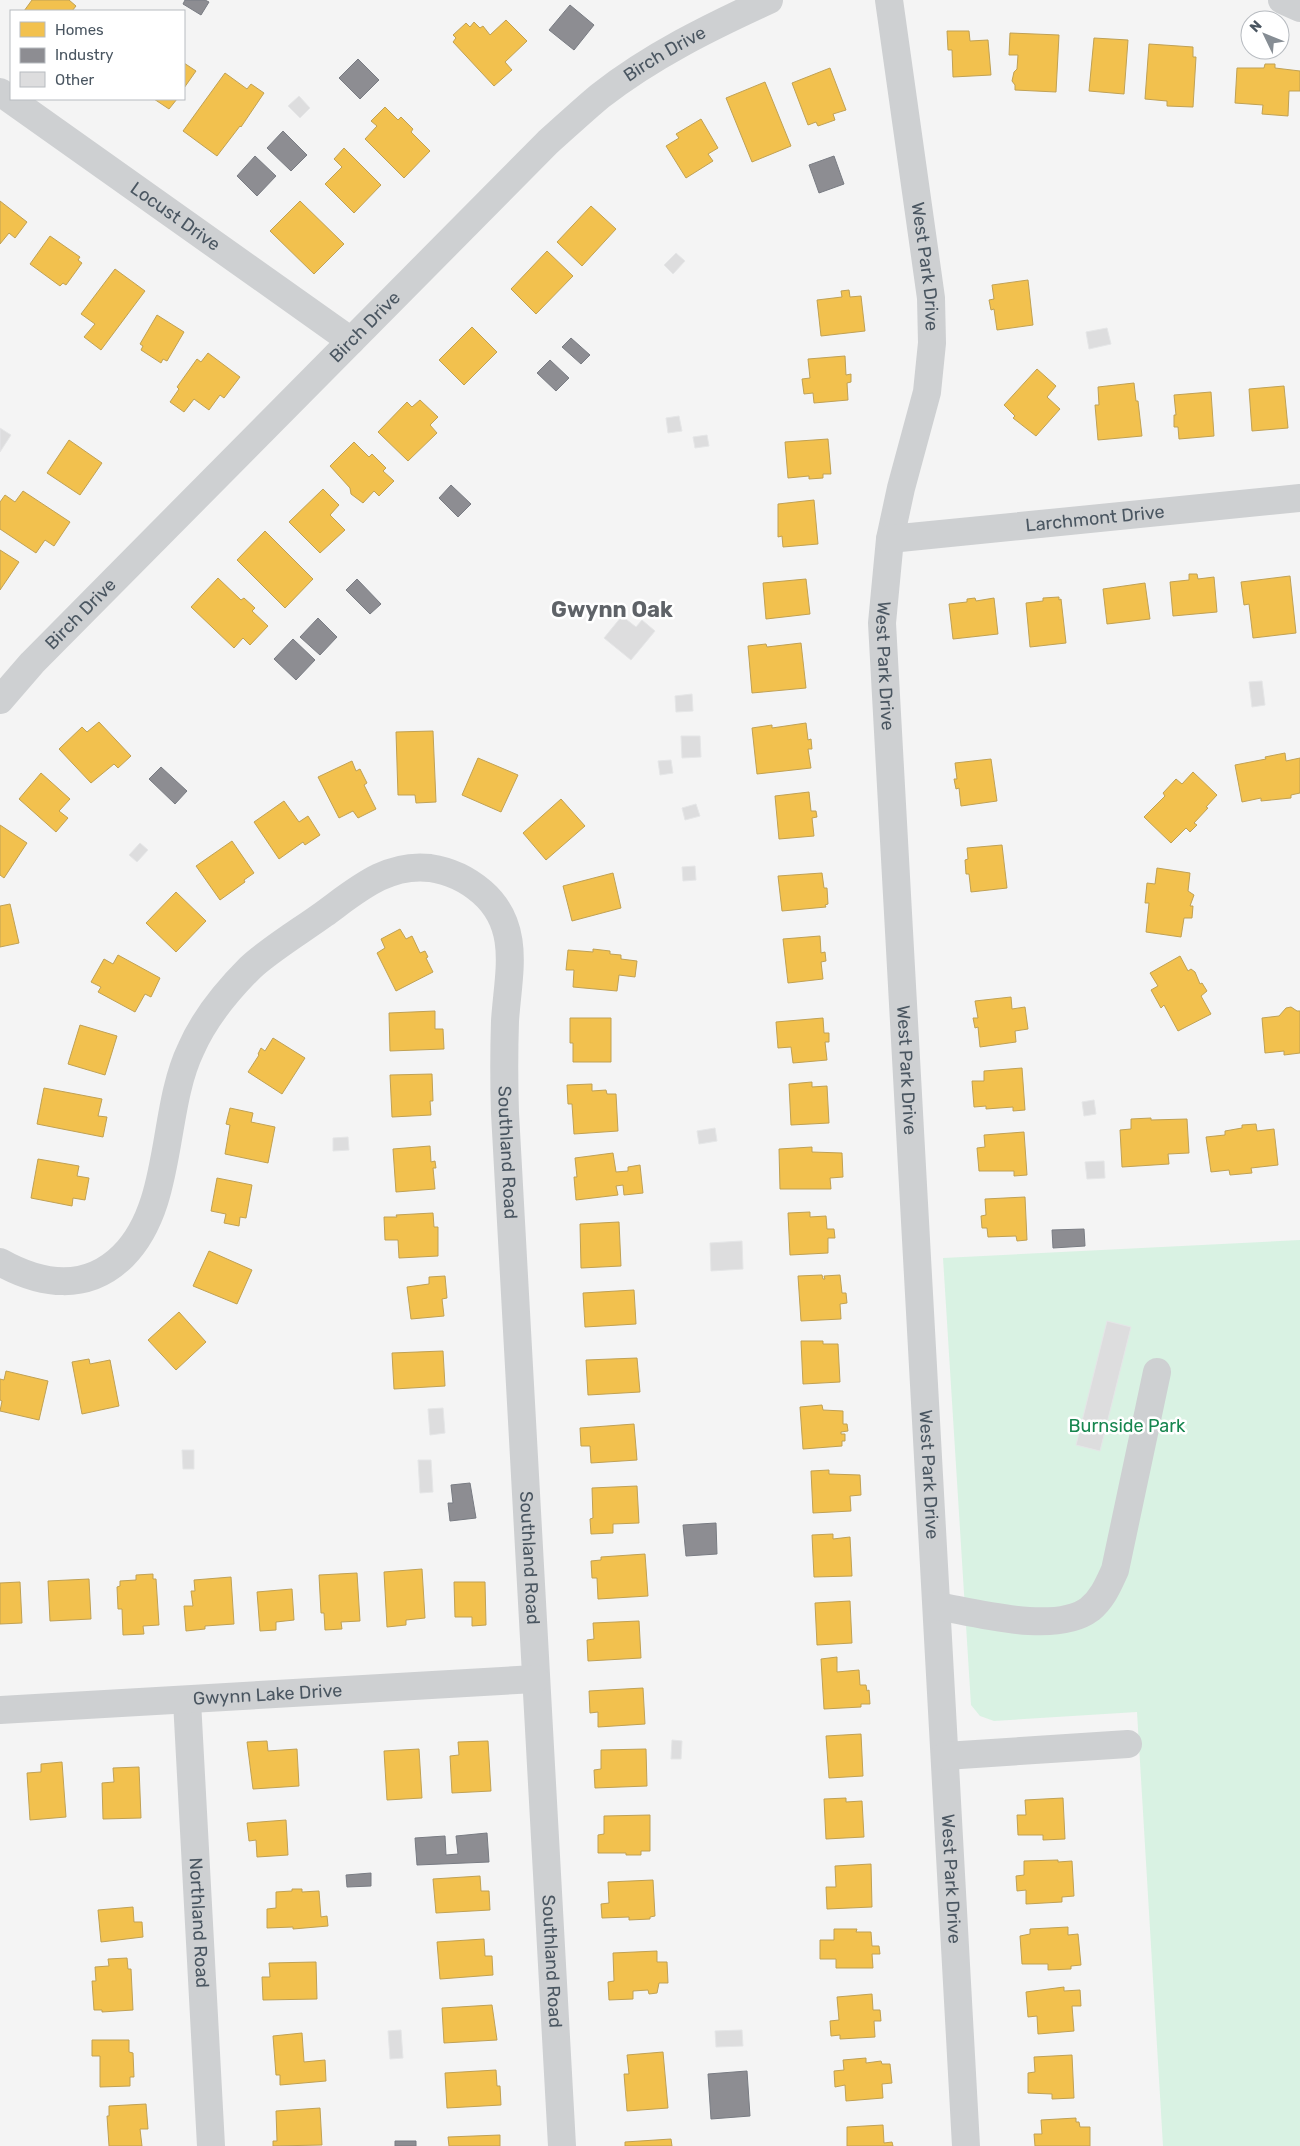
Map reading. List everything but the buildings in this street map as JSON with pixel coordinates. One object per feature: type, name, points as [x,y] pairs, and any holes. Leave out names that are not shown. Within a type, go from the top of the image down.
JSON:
[{"type":"street","name":"Birch Drive","points":[[0,700],[32,663],[548,142],[600,96],[652,61],[703,30],[769,0]]},
{"type":"street","name":"West Park Drive","points":[[889,0],[932,298],[932,343],[927,392],[901,488],[890,539],[882,623],[966,2146]]},
{"type":"street","points":[[1282,0],[1300,8]]},
{"type":"street","name":"Locust Drive","points":[[11,100],[351,341]]},
{"type":"street","name":"Larchmont Drive","points":[[890,539],[1300,498]]},
{"type":"street","name":"Southland Road","points":[[0,1262],[18,1272],[41,1280],[74,1281],[97,1275],[123,1256],[141,1233],[153,1205],[182,1073],[191,1048],[206,1022],[252,967],[361,887],[385,874],[413,866],[443,870],[469,881],[490,900],[505,922],[510,948],[504,1047],[505,1112],[562,2146]]},
{"type":"street","points":[[936,1606],[1034,1622],[1051,1622],[1074,1618],[1090,1609],[1105,1592],[1115,1570],[1157,1372]]},
{"type":"street","name":"Gwynn Lake Drive","points":[[0,1710],[187,1701],[535,1679]]},
{"type":"street","name":"Northland Road","points":[[187,1701],[211,2146]]},
{"type":"street","points":[[945,1756],[1128,1744]]},
{"type":"green space","name":"Burnside Park","points":[[1300,1240],[1300,2146],[1163,2146],[1137,1712],[994,1721],[980,1716],[971,1705],[943,1258]]},
{"type":"district","name":"Gwynn Oak","points":[[612,609]]}]
